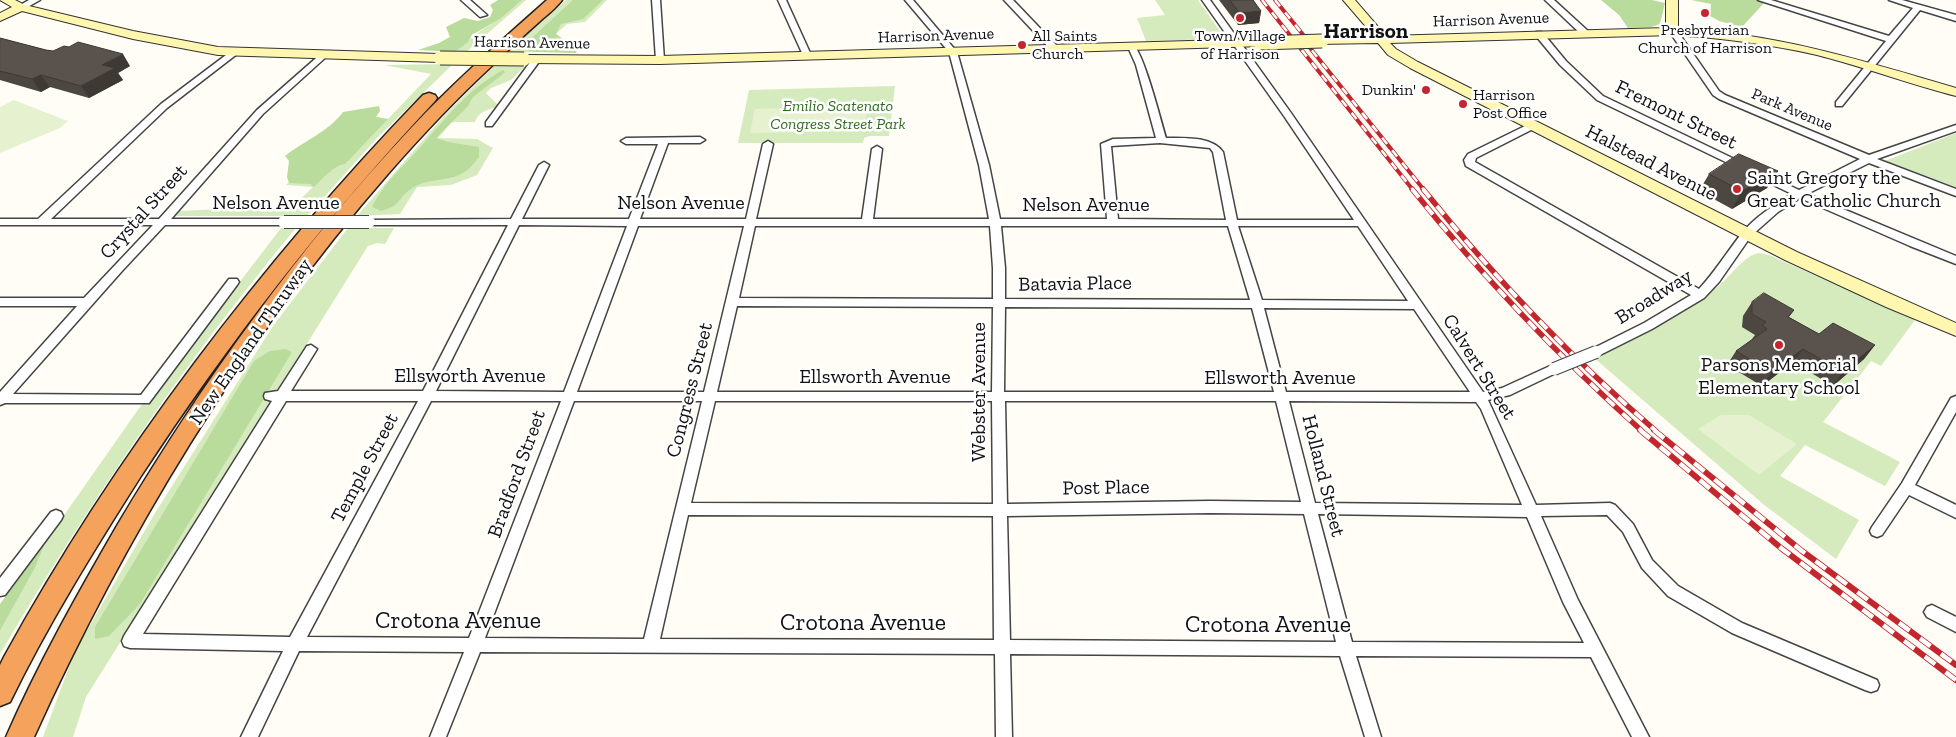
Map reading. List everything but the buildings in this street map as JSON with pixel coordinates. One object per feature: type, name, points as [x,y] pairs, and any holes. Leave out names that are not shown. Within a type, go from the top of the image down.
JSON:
[{"type":"highway","name":"New England Thruway","points":[[0,693],[56,591],[103,515],[168,416],[250,303],[318,218],[380,148],[454,74],[536,0]]},
{"type":"highway","name":"New England Thruway","points":[[20,737],[64,645],[114,552],[184,437],[274,305],[347,212],[401,150],[474,74],[555,0]]},
{"type":"main road","name":"Harrison Avenue","points":[[6,0],[21,7],[168,43],[234,52],[440,58],[660,60],[1673,31],[1772,42],[1870,66],[1956,92]]},
{"type":"main road","name":"Halstead Avenue","points":[[1349,0],[1392,52],[1414,64],[1532,126],[1747,234],[1892,304],[1956,330]]},
{"type":"main road","points":[[1672,0],[1671,24],[1673,31]]},
{"type":"main road","points":[[0,17],[21,7]]},
{"type":"street","points":[[21,7],[36,0]]},
{"type":"street","points":[[465,0],[483,14]]},
{"type":"street","points":[[656,0],[660,60]]},
{"type":"street","points":[[782,0],[807,55]]},
{"type":"street","points":[[909,0],[953,52]]},
{"type":"street","points":[[1008,0],[1055,49]]},
{"type":"street","name":"Calvert Street","points":[[1206,0],[1238,43],[1418,304],[1487,408],[1571,602],[1640,737]]},
{"type":"street","points":[[1550,0],[1585,33]]},
{"type":"street","points":[[1762,0],[1892,40]]},
{"type":"street","points":[[1893,0],[1956,18]]},
{"type":"street","points":[[1839,104],[1918,7]]},
{"type":"street","name":"Park Avenue","points":[[1673,31],[1716,93],[1722,97],[1868,159],[1956,193]]},
{"type":"street","name":"Fremont Street","points":[[1539,34],[1563,63],[1600,98],[1800,194],[1906,241],[1956,260]]},
{"type":"street","points":[[1113,224],[1106,144],[1109,142],[1162,141],[1140,65],[1132,47]]},
{"type":"street","points":[[41,222],[164,106],[234,52]]},
{"type":"street","name":"Webster Avenue","points":[[953,52],[984,165],[995,224],[999,268],[998,398],[1004,647],[1004,737]]},
{"type":"street","name":"Crystal Street","points":[[1,399],[162,222],[230,144],[260,112],[323,55]]},
{"type":"street","points":[[489,124],[537,59]]},
{"type":"street","points":[[1532,126],[1472,156],[1469,160],[1470,164],[1700,295]]},
{"type":"street","name":"Broadway","points":[[1480,397],[1505,392],[1596,352],[1652,323],[1700,295],[1715,279],[1747,234],[1774,210],[1848,167],[1956,128]]},
{"type":"street","name":"Bradford Street","points":[[438,737],[514,544],[664,140]]},
{"type":"street","points":[[626,141],[700,140]]},
{"type":"street","name":"Holland Street","points":[[1162,141],[1197,141],[1214,146],[1218,152],[1232,223],[1257,303],[1346,649],[1373,737]]},
{"type":"street","name":"Congress Street","points":[[650,646],[768,144]]},
{"type":"street","points":[[867,223],[877,149]]},
{"type":"street","name":"Temple Street","points":[[249,737],[295,644],[427,396],[544,165]]},
{"type":"street","name":"Nelson Avenue","points":[[0,222],[1362,223]]},
{"type":"street","points":[[1,399],[144,400],[233,282]]},
{"type":"street","points":[[0,302],[88,302]]},
{"type":"street","name":"Batavia Place","points":[[732,302],[1418,304]]},
{"type":"street","points":[[276,396],[311,349]]},
{"type":"street","name":"Ellsworth Avenue","points":[[276,396],[1480,397]]},
{"type":"street","name":"Crotona Avenue","points":[[276,396],[130,641],[295,644],[1596,650]]},
{"type":"street","points":[[1877,531],[1907,487],[1954,407]]},
{"type":"street","points":[[1907,487],[1956,512]]},
{"type":"street","name":"Post Place","points":[[682,509],[1000,510],[1210,507],[1532,511],[1610,509],[1628,528],[1646,564],[1673,591],[1737,628],[1871,685]]},
{"type":"street","points":[[0,590],[56,516]]},
{"type":"street","points":[[1932,612],[1956,626]]},
{"type":"green space","points":[[498,0],[522,0],[501,18],[472,35],[468,42],[455,52],[418,50],[450,37],[446,27],[464,18],[478,21],[490,17],[493,10],[490,5]]},
{"type":"green space","points":[[522,0],[526,0],[466,52],[455,52],[471,38]]},
{"type":"green space","points":[[566,0],[607,0],[585,22],[567,24],[535,52],[507,53]]},
{"type":"green space","points":[[573,0],[603,0],[583,19],[561,24],[556,34],[573,46],[577,53],[535,52],[522,49],[522,47]]},
{"type":"green space","points":[[1155,0],[1198,0],[1224,37],[1219,39],[1146,41],[1137,18],[1165,15]]},
{"type":"green space","points":[[1601,0],[1652,0],[1665,3],[1660,24],[1651,27],[1628,28],[1619,15]]},
{"type":"green space","points":[[1691,0],[1756,0],[1764,3],[1742,27],[1719,21],[1710,16],[1711,4]]},
{"type":"green space","points":[[453,64],[380,135],[307,216],[176,216],[178,211],[293,206],[313,187],[286,185],[355,113],[388,119],[431,74],[384,65]]},
{"type":"green space","points":[[495,65],[523,65],[524,67],[511,80],[491,88],[486,93],[498,105],[497,107],[478,115],[475,122],[452,122],[438,138],[477,139],[493,148],[477,175],[451,185],[417,187],[400,214],[357,216],[444,116]]},
{"type":"green space","points":[[503,70],[505,72],[473,97],[468,106],[436,138],[479,147],[479,157],[471,167],[460,175],[417,185],[388,209],[381,211],[372,207],[392,178],[456,107],[478,87]]},
{"type":"green space","name":"Emilio Scatenato Congress Street Park","points":[[895,86],[889,136],[870,136],[864,138],[863,143],[738,143],[749,90]]},
{"type":"green space","points":[[14,100],[68,121],[60,128],[0,153],[0,107]]},
{"type":"green space","points":[[379,106],[380,111],[376,117],[388,119],[345,164],[332,170],[314,187],[310,184],[289,183],[287,177],[289,161],[285,156],[323,131],[343,112]]},
{"type":"green space","points":[[867,107],[865,131],[750,133],[755,109]]},
{"type":"green space","points":[[1956,133],[1956,188],[1885,161]]},
{"type":"green space","points":[[281,228],[296,228],[215,330],[139,435],[33,598],[0,654],[0,631],[35,568],[46,541],[142,404],[150,399]]},
{"type":"green space","points":[[348,228],[394,228],[385,244],[377,243],[368,246],[86,697],[73,737],[43,737],[75,651],[155,513],[273,326]]},
{"type":"green space","points":[[1760,253],[1769,255],[1915,320],[1881,366],[1871,361],[1823,422],[1900,462],[1885,486],[1805,445],[1780,476],[1859,520],[1836,559],[1763,504],[1593,357],[1687,308],[1721,284],[1748,258]]},
{"type":"green space","points":[[286,349],[292,352],[140,604],[109,636],[95,639],[95,627],[254,361],[270,351]]},
{"type":"green space","points":[[1721,415],[1749,415],[1797,444],[1759,475],[1698,429]]},
{"type":"green space","points":[[46,541],[35,568],[0,631],[0,604]]},
{"type":"railway","points":[[1262,0],[1413,190]]},
{"type":"railway","points":[[1275,0],[1309,42]]},
{"type":"railway","points":[[1302,38],[1424,190]]},
{"type":"railway","points":[[1412,189],[1493,284],[1580,374],[1642,431]]},
{"type":"railway","points":[[1423,189],[1505,285],[1594,375],[1656,431]]},
{"type":"railway","points":[[1640,430],[1781,548],[1956,680]]},
{"type":"railway","points":[[1654,430],[1802,551],[1956,665]]},
{"type":"place","name":"Presbyterian Church of Harrison","points":[[1705,13]]},
{"type":"place","name":"Town/Village of Harrison","points":[[1240,18]]},
{"type":"place","name":"All Saints Church","points":[[1022,45]]},
{"type":"place","name":"Dunkin'","points":[[1426,90]]},
{"type":"place","name":"Harrison Post Office","points":[[1463,104]]},
{"type":"place","name":"Saint Gregory the Great Catholic Church","points":[[1737,189]]},
{"type":"place","name":"Parsons Memorial Elementary School","points":[[1779,345]]},
{"type":"district","name":"Harrison","points":[[1366,32]]}]
